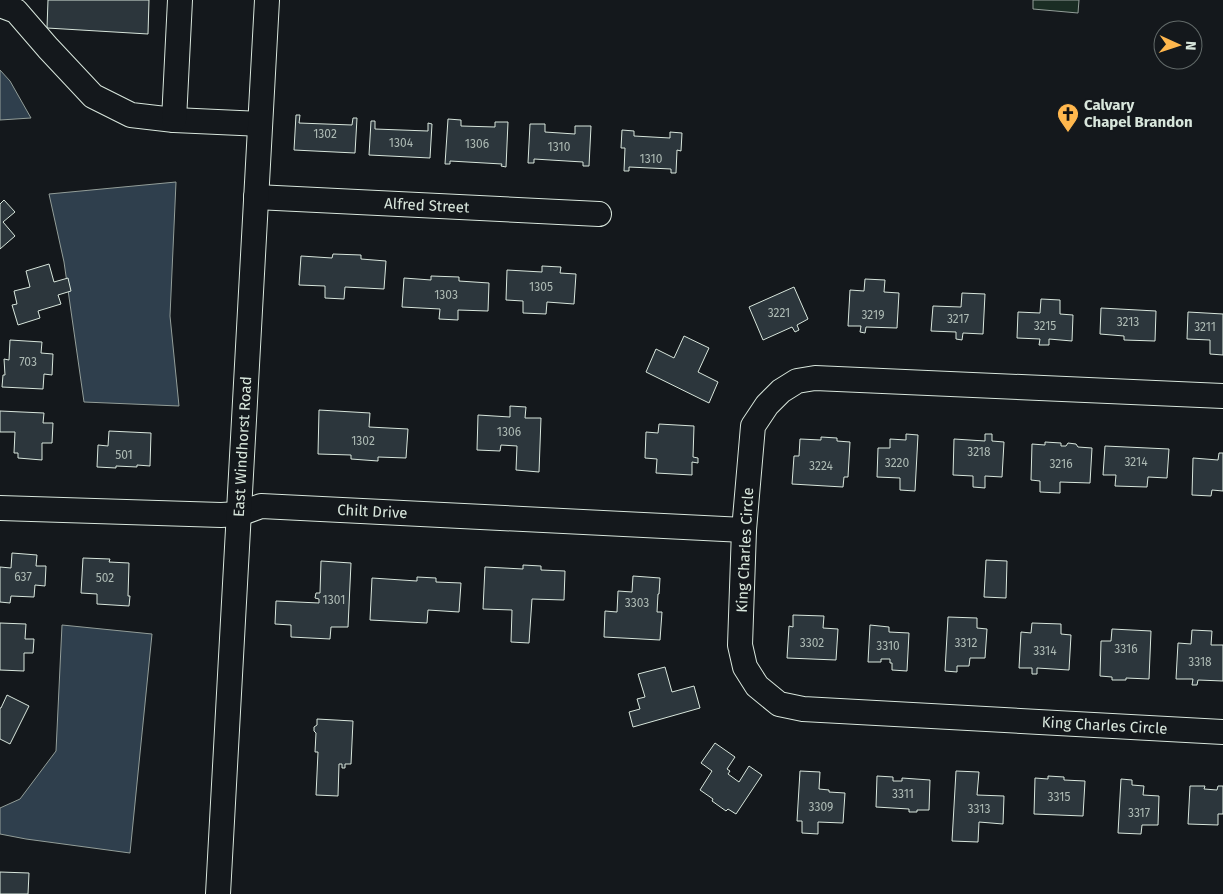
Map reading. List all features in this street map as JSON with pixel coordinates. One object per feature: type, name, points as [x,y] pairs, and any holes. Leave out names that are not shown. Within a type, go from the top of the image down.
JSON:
[{"type":"street","points":[[174,120],[180,0]]},
{"type":"street","name":"East Windhorst Road","points":[[218,894],[266,0]]},
{"type":"street","points":[[0,5],[16,11],[93,96],[131,116],[260,124]]},
{"type":"street","name":"Alfred Street","points":[[256,197],[599,214]]},
{"type":"street","name":"King Charles Circle","points":[[1223,396],[815,378],[797,381],[781,391],[768,405],[754,426],[744,530],[740,645],[746,668],[757,686],[779,704],[803,709],[1223,732]]},
{"type":"street","name":"Chilt Drive","points":[[0,508],[221,515],[239,514],[260,506],[744,530]]},
{"type":"green space","points":[[1033,0],[1079,0],[1078,13],[1033,9]]},
{"type":"water","points":[[0,70],[10,81],[31,118],[0,120]]},
{"type":"water","points":[[176,182],[170,316],[179,406],[84,402],[64,262],[49,194]]},
{"type":"water","points":[[62,625],[152,634],[130,853],[0,834],[0,808],[20,799],[56,751]]},
{"type":"building","points":[[48,0],[149,0],[148,34],[47,28]]},
{"type":"building","points":[[296,115],[300,115],[299,123],[352,125],[353,118],[357,118],[355,153],[294,150]]},
{"type":"building","points":[[448,119],[461,120],[461,126],[495,127],[495,122],[508,122],[506,167],[501,166],[502,164],[450,161],[450,164],[445,164]]},
{"type":"building","points":[[371,121],[375,121],[375,129],[428,131],[428,123],[432,124],[430,158],[369,155]]},
{"type":"building","points":[[530,124],[545,124],[545,132],[575,134],[575,126],[591,126],[589,166],[583,166],[583,162],[534,159],[534,163],[528,163]]},
{"type":"building","points":[[622,130],[634,131],[634,136],[670,138],[670,132],[682,133],[681,151],[677,150],[676,173],[671,173],[671,169],[629,167],[629,171],[624,171],[625,148],[621,148]]},
{"type":"building","points":[[4,200],[15,212],[3,222],[15,236],[0,249],[0,204]]},
{"type":"building","points":[[333,254],[361,255],[361,259],[386,261],[384,289],[345,287],[344,299],[325,298],[325,286],[299,285],[301,256],[332,258]]},
{"type":"building","points":[[49,264],[54,282],[68,278],[71,291],[58,295],[61,304],[38,311],[40,318],[18,325],[12,305],[17,304],[14,291],[30,287],[26,271]]},
{"type":"building","points":[[542,266],[561,267],[560,273],[576,274],[574,304],[547,302],[546,314],[523,313],[523,301],[506,300],[507,270],[542,272]]},
{"type":"building","points":[[431,276],[459,277],[459,281],[489,283],[488,311],[458,310],[458,320],[439,319],[440,309],[402,307],[404,278],[431,280]]},
{"type":"building","points":[[865,279],[885,280],[884,292],[899,293],[897,328],[866,327],[865,333],[860,332],[861,326],[848,326],[850,290],[864,291]]},
{"type":"building","points":[[794,287],[808,319],[797,325],[799,330],[795,332],[792,327],[763,340],[749,307]]},
{"type":"building","points":[[962,293],[985,294],[983,334],[963,333],[962,340],[956,339],[956,332],[931,331],[933,306],[961,307]]},
{"type":"building","points":[[1041,299],[1060,300],[1060,314],[1073,315],[1072,341],[1049,339],[1049,345],[1039,345],[1040,339],[1017,338],[1018,312],[1040,313]]},
{"type":"building","points":[[1101,308],[1156,311],[1155,341],[1124,340],[1124,336],[1100,334]]},
{"type":"building","points":[[1188,312],[1223,314],[1223,355],[1210,354],[1210,340],[1187,339]]},
{"type":"building","points":[[684,336],[709,348],[698,372],[718,382],[709,403],[646,372],[656,349],[674,358]]},
{"type":"building","points":[[10,340],[42,342],[41,353],[53,354],[52,375],[44,374],[43,389],[2,387],[3,375],[5,375],[4,359],[9,360]]},
{"type":"building","points":[[510,406],[526,407],[525,418],[541,418],[539,472],[516,470],[517,446],[501,445],[500,451],[477,450],[478,415],[510,417]]},
{"type":"building","points":[[319,410],[370,413],[369,427],[408,429],[406,458],[378,457],[378,461],[351,459],[351,455],[318,454]]},
{"type":"building","points":[[0,411],[44,413],[43,423],[53,423],[52,443],[42,443],[42,460],[18,458],[18,453],[14,453],[15,432],[0,432]]},
{"type":"building","points":[[659,424],[694,426],[693,457],[698,458],[698,463],[692,462],[692,475],[656,473],[657,459],[645,458],[646,432],[658,433]]},
{"type":"building","points":[[109,431],[151,433],[150,466],[97,467],[98,445],[108,446]]},
{"type":"building","points":[[906,434],[918,435],[915,491],[900,490],[900,478],[877,477],[878,448],[890,448],[890,439],[906,440]]},
{"type":"building","points":[[985,434],[992,434],[992,441],[1004,442],[1002,477],[985,476],[985,488],[973,487],[973,476],[953,475],[954,439],[985,441]]},
{"type":"building","points":[[821,437],[837,438],[837,441],[850,442],[848,477],[844,477],[843,487],[792,484],[794,456],[799,456],[800,439],[821,440]]},
{"type":"building","points":[[1045,442],[1061,443],[1061,446],[1066,446],[1068,443],[1076,444],[1078,447],[1092,448],[1090,483],[1060,482],[1060,493],[1040,492],[1040,481],[1031,480],[1032,444],[1045,445]]},
{"type":"building","points":[[1105,446],[1169,449],[1167,478],[1148,477],[1147,487],[1115,486],[1116,475],[1103,475]]},
{"type":"building","points":[[1219,453],[1223,453],[1223,491],[1212,490],[1211,496],[1192,495],[1193,458],[1218,460]]},
{"type":"building","points":[[12,553],[37,555],[36,566],[46,566],[45,586],[35,585],[34,597],[11,596],[10,603],[0,602],[0,567],[11,568]]},
{"type":"building","points":[[83,558],[110,559],[109,562],[129,563],[129,606],[97,604],[97,594],[81,593]]},
{"type":"building","points":[[986,560],[1007,561],[1006,598],[984,597]]},
{"type":"building","points":[[321,561],[351,563],[348,627],[331,627],[330,639],[291,637],[291,625],[275,624],[276,601],[319,603],[319,599],[315,598],[316,593],[320,593]]},
{"type":"building","points":[[523,565],[541,566],[541,570],[565,571],[564,600],[532,599],[529,643],[511,642],[512,610],[483,609],[485,567],[523,569]]},
{"type":"building","points":[[633,576],[660,578],[657,612],[662,612],[660,640],[604,637],[605,611],[617,612],[618,591],[632,592]]},
{"type":"building","points":[[417,577],[436,578],[436,582],[461,583],[459,612],[428,610],[427,623],[370,620],[372,578],[417,581]]},
{"type":"building","points":[[793,615],[824,616],[823,628],[838,629],[836,660],[787,658],[789,626],[793,627]]},
{"type":"building","points":[[948,617],[977,618],[977,628],[987,629],[985,658],[970,658],[969,666],[957,666],[957,672],[945,671]]},
{"type":"building","points":[[0,623],[26,624],[25,639],[34,639],[33,653],[24,653],[24,671],[0,670]]},
{"type":"building","points":[[1032,623],[1061,624],[1061,634],[1071,635],[1069,670],[1037,668],[1037,674],[1032,674],[1032,668],[1019,668],[1021,632],[1031,633]]},
{"type":"building","points":[[870,625],[889,627],[889,632],[909,633],[907,671],[892,670],[890,659],[881,659],[881,662],[868,662]]},
{"type":"building","points":[[1112,629],[1151,631],[1149,679],[1126,678],[1126,680],[1112,680],[1112,677],[1100,676],[1101,641],[1111,641]]},
{"type":"building","points":[[1192,630],[1212,631],[1211,645],[1223,645],[1223,681],[1198,680],[1197,685],[1192,685],[1193,679],[1176,679],[1178,643],[1191,644]]},
{"type":"building","points":[[665,667],[672,692],[694,686],[700,708],[633,727],[629,712],[640,709],[637,699],[645,697],[638,674]]},
{"type":"building","points":[[7,695],[29,706],[10,744],[0,739],[0,708]]},
{"type":"building","points":[[317,719],[353,721],[351,764],[345,764],[345,768],[342,768],[342,764],[339,764],[338,796],[316,795],[318,752],[315,752],[316,733],[314,727],[317,725]]},
{"type":"building","points":[[715,743],[735,757],[727,769],[730,771],[728,774],[739,782],[749,766],[762,775],[736,814],[728,809],[726,811],[700,790],[712,771],[701,763]]},
{"type":"building","points":[[800,771],[820,772],[819,789],[845,793],[843,823],[818,822],[818,834],[802,833],[802,821],[797,821]]},
{"type":"building","points":[[956,771],[979,772],[977,795],[1004,796],[1003,824],[979,822],[978,842],[952,841]]},
{"type":"building","points":[[877,776],[893,777],[893,781],[902,781],[902,778],[930,780],[929,810],[909,812],[909,809],[876,807]]},
{"type":"building","points":[[1048,776],[1064,777],[1064,780],[1085,781],[1083,816],[1034,814],[1035,778],[1048,779]]},
{"type":"building","points":[[1121,779],[1132,780],[1132,785],[1144,786],[1143,795],[1159,796],[1158,825],[1142,825],[1141,834],[1118,833]]},
{"type":"building","points":[[1190,786],[1205,786],[1204,789],[1217,790],[1218,786],[1223,786],[1223,814],[1218,814],[1218,825],[1188,824]]},
{"type":"building","points":[[0,872],[29,873],[28,894],[0,894]]},
{"type":"place","name":"Calvary Chapel Brandon","points":[[1068,133]]}]
